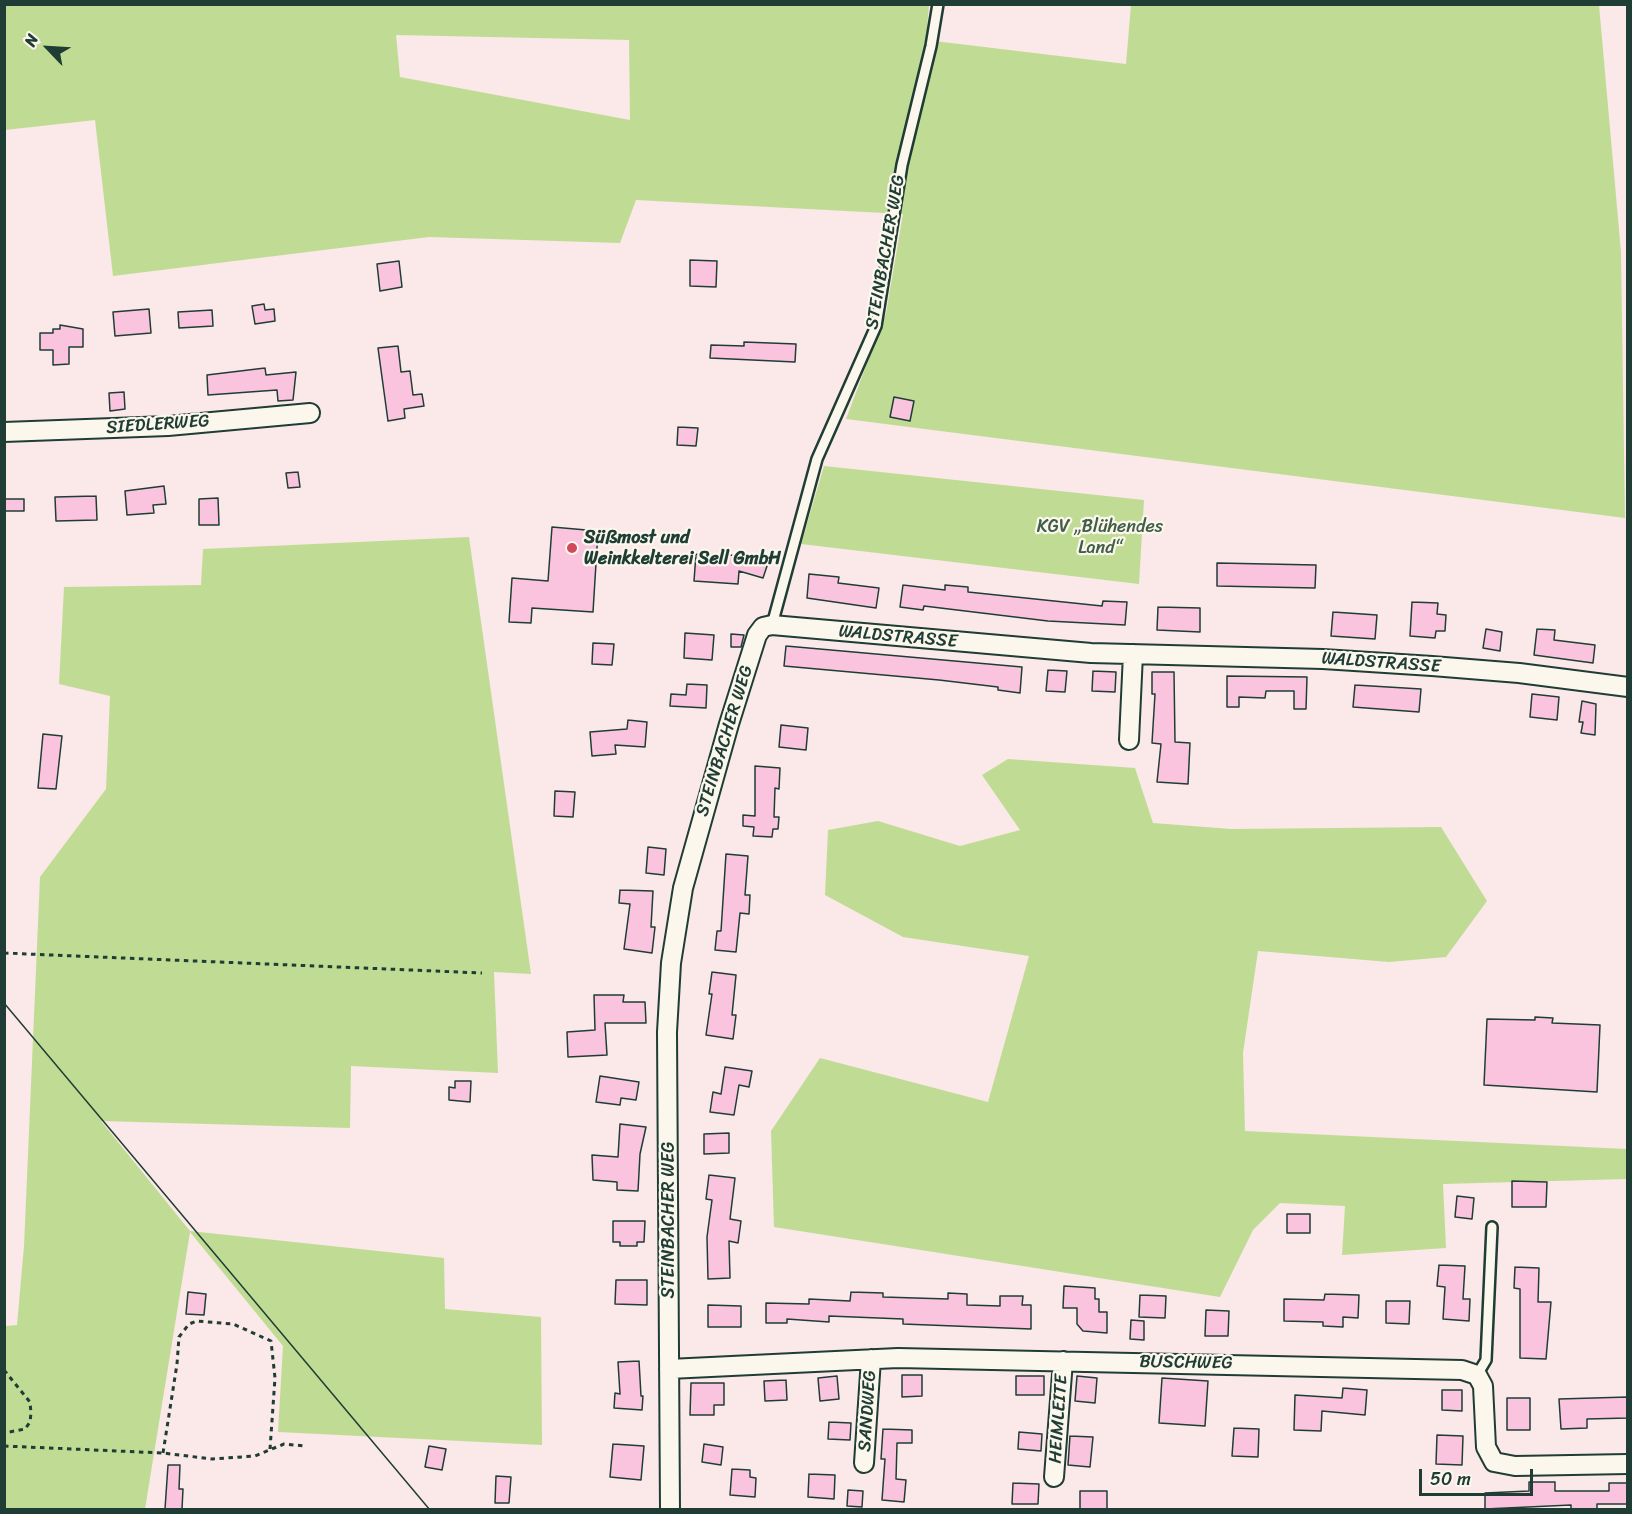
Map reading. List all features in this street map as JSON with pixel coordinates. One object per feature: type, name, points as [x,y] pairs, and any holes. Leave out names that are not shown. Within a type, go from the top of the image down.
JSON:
[{"type":"street","name":"SIEDLERWEG","points":[[4,432],[168,426],[310,412]]},
{"type":"street","name":"WALDSTRASSE","points":[[772,626],[1032,650],[1311,658],[1432,666],[1628,687]]},
{"type":"street","name":"STEINBACHER WEG","points":[[670,1509],[667,1032],[671,963],[683,888],[729,724],[757,635],[763,627],[772,626]]},
{"type":"street","points":[[1129,740],[1133,654]]},
{"type":"street","name":"BUSCHWEG","points":[[669,1369],[871,1359],[1462,1370],[1477,1375]]},
{"type":"street","name":"SANDWEG","points":[[864,1463],[871,1359]]},
{"type":"street","name":"HEIMLEITE","points":[[1054,1477],[1063,1361]]},
{"type":"street","points":[[1477,1375],[1483,1386],[1486,1447],[1494,1462],[1515,1466],[1628,1464]]},
{"type":"lane","name":"STEINBACHER WEG","points":[[772,626],[817,459],[876,326],[902,165],[931,46],[938,4]]},
{"type":"lane","points":[[1477,1375],[1485,1360],[1492,1227]]},
{"type":"path","points":[[4,953],[482,973]]},
{"type":"path","points":[[163,1453],[177,1364],[179,1336],[189,1324],[197,1321],[233,1324],[271,1341],[275,1378],[270,1449]]},
{"type":"path","points":[[4,1370],[30,1402],[31,1413],[30,1422],[25,1429],[17,1433],[4,1433]]},
{"type":"path","points":[[4,1446],[163,1453],[212,1459],[255,1456],[284,1444],[305,1446]]},
{"type":"green space","points":[[4,5],[929,5],[926,40],[1126,64],[1131,5],[1599,5],[1621,252],[1625,518],[846,419],[886,313],[903,214],[636,200],[620,243],[429,237],[113,276],[95,120],[5,130]],"holes":[[[396,35],[629,40],[630,120],[400,77]]]},
{"type":"green space","name":"KGV „Blühendes Land“","points":[[824,466],[1144,500],[1139,584],[801,544]]},
{"type":"green space","points":[[469,537],[531,974],[494,972],[498,1073],[351,1066],[350,1128],[101,1121],[190,1231],[444,1258],[445,1309],[541,1317],[542,1445],[278,1432],[283,1346],[190,1232],[145,1509],[5,1509],[5,1326],[17,1325],[24,1246],[40,877],[106,789],[110,696],[59,684],[64,587],[201,585],[203,549]]},
{"type":"green space","points":[[1008,759],[1135,768],[1153,823],[1231,829],[1441,827],[1487,901],[1446,957],[1389,962],[1258,951],[1243,1053],[1245,1131],[1627,1149],[1627,1179],[1443,1184],[1446,1248],[1342,1255],[1345,1206],[1280,1203],[1253,1230],[1220,1297],[774,1227],[771,1131],[820,1058],[988,1102],[1029,956],[903,937],[825,895],[828,830],[878,821],[960,846],[1020,830],[982,775]]},
{"type":"building","points":[[690,260],[717,261],[716,287],[690,286]]},
{"type":"building","points":[[399,261],[402,287],[380,291],[377,264]]},
{"type":"building","points":[[264,304],[265,310],[274,309],[275,321],[255,324],[252,306]]},
{"type":"building","points":[[149,309],[151,333],[115,336],[113,312]]},
{"type":"building","points":[[212,310],[213,326],[179,328],[178,312]]},
{"type":"building","points":[[60,325],[83,329],[83,347],[69,347],[69,364],[53,365],[53,350],[40,350],[40,333],[53,333],[53,329],[60,329]]},
{"type":"building","points":[[744,342],[796,344],[795,362],[710,358],[711,345],[744,346]]},
{"type":"building","points":[[398,346],[401,372],[410,371],[413,395],[422,394],[424,406],[404,409],[405,418],[388,421],[378,348]]},
{"type":"building","points":[[265,368],[266,375],[296,372],[293,400],[278,401],[277,390],[208,395],[207,375]]},
{"type":"building","points":[[124,392],[125,409],[110,411],[109,393]]},
{"type":"building","points":[[894,397],[914,401],[910,421],[890,417]]},
{"type":"building","points":[[678,427],[698,428],[696,446],[677,445]]},
{"type":"building","points":[[298,472],[300,487],[288,488],[286,473]]},
{"type":"building","points":[[164,486],[166,504],[153,505],[154,513],[127,515],[125,491]]},
{"type":"building","points":[[96,496],[97,520],[56,521],[55,497]]},
{"type":"building","points":[[218,498],[219,525],[199,525],[199,499]]},
{"type":"building","points":[[4,499],[24,499],[24,511],[4,511]]},
{"type":"building","points":[[552,527],[598,531],[593,612],[532,608],[531,623],[509,622],[512,578],[548,581]]},
{"type":"building","points":[[696,554],[755,556],[769,560],[763,578],[739,571],[738,584],[694,581]]},
{"type":"building","points":[[1217,563],[1316,565],[1315,588],[1217,586]]},
{"type":"building","points":[[809,574],[839,577],[838,583],[879,588],[876,608],[807,598]]},
{"type":"building","points":[[903,585],[945,590],[945,585],[968,587],[968,592],[1102,606],[1103,601],[1127,602],[1125,625],[1048,621],[924,606],[923,610],[900,607]]},
{"type":"building","points":[[1412,602],[1438,603],[1437,614],[1446,615],[1445,631],[1436,631],[1435,638],[1410,636]]},
{"type":"building","points":[[1158,607],[1200,608],[1200,632],[1157,630]]},
{"type":"building","points":[[1333,612],[1377,615],[1375,639],[1331,636]]},
{"type":"building","points":[[1486,629],[1502,632],[1500,651],[1483,648]]},
{"type":"building","points":[[1537,629],[1555,630],[1554,640],[1595,645],[1593,663],[1534,655]]},
{"type":"building","points":[[685,633],[714,635],[712,660],[684,658]]},
{"type":"building","points":[[731,634],[744,635],[741,647],[731,647]]},
{"type":"building","points":[[593,643],[614,644],[612,665],[592,664]]},
{"type":"building","points":[[786,646],[1022,667],[1020,693],[998,690],[998,687],[939,680],[784,666]]},
{"type":"building","points":[[1048,670],[1067,671],[1065,692],[1046,691]]},
{"type":"building","points":[[1093,671],[1116,672],[1115,692],[1092,691]]},
{"type":"building","points":[[1152,672],[1174,672],[1175,742],[1190,743],[1188,784],[1157,782],[1161,744],[1152,743],[1155,694],[1152,694]]},
{"type":"building","points":[[1227,676],[1307,677],[1306,709],[1294,709],[1294,691],[1266,691],[1265,698],[1239,697],[1239,707],[1227,707]]},
{"type":"building","points":[[687,684],[707,685],[706,708],[670,706],[671,694],[686,695]]},
{"type":"building","points":[[1355,685],[1421,689],[1419,712],[1353,707]]},
{"type":"building","points":[[1532,694],[1559,697],[1557,720],[1530,717]]},
{"type":"building","points":[[1582,701],[1596,704],[1595,735],[1581,733],[1583,722],[1579,722]]},
{"type":"building","points":[[628,720],[647,722],[645,747],[615,745],[616,754],[592,756],[590,732],[627,729]]},
{"type":"building","points":[[781,725],[808,728],[806,750],[779,747]]},
{"type":"building","points":[[43,734],[62,736],[56,789],[38,788]]},
{"type":"building","points":[[755,766],[780,768],[779,789],[775,788],[774,817],[779,817],[778,829],[773,829],[772,837],[753,836],[754,827],[743,826],[743,815],[755,816]]},
{"type":"building","points":[[555,791],[575,792],[573,817],[554,816]]},
{"type":"building","points":[[648,847],[666,849],[664,875],[646,873]]},
{"type":"building","points":[[726,854],[748,856],[745,895],[750,895],[749,914],[740,913],[736,952],[715,950],[717,931],[721,931]]},
{"type":"building","points":[[620,890],[653,891],[651,927],[655,927],[652,953],[624,949],[630,904],[619,903]]},
{"type":"building","points":[[712,972],[736,975],[732,1015],[736,1015],[733,1039],[706,1035],[712,994],[709,994]]},
{"type":"building","points":[[594,995],[624,995],[623,1002],[645,1002],[646,1023],[605,1023],[607,1055],[568,1057],[567,1032],[595,1030]]},
{"type":"building","points":[[1535,1017],[1553,1018],[1552,1023],[1600,1025],[1597,1092],[1484,1085],[1487,1019],[1535,1020]]},
{"type":"building","points":[[725,1067],[752,1071],[749,1087],[739,1085],[734,1115],[710,1112],[713,1092],[721,1094]]},
{"type":"building","points":[[600,1076],[639,1082],[636,1100],[621,1098],[620,1105],[596,1102]]},
{"type":"building","points":[[455,1081],[471,1081],[470,1102],[449,1100],[449,1087],[455,1088]]},
{"type":"building","points":[[620,1124],[646,1127],[640,1154],[638,1191],[617,1190],[617,1182],[593,1180],[592,1155],[618,1157]]},
{"type":"building","points":[[729,1133],[729,1153],[704,1154],[704,1134]]},
{"type":"building","points":[[709,1175],[735,1178],[730,1219],[741,1221],[738,1243],[729,1241],[730,1278],[708,1279],[707,1237],[712,1200],[706,1199]]},
{"type":"building","points":[[1512,1181],[1547,1182],[1546,1207],[1512,1207]]},
{"type":"building","points":[[1457,1196],[1474,1198],[1472,1219],[1455,1217]]},
{"type":"building","points":[[1287,1214],[1310,1214],[1310,1233],[1287,1233]]},
{"type":"building","points":[[613,1221],[645,1221],[644,1242],[637,1242],[637,1246],[620,1246],[620,1242],[613,1242]]},
{"type":"building","points":[[1439,1265],[1465,1266],[1463,1299],[1470,1299],[1469,1321],[1443,1319],[1445,1287],[1437,1286]]},
{"type":"building","points":[[1515,1267],[1539,1268],[1538,1302],[1551,1302],[1546,1359],[1520,1358],[1520,1289],[1514,1288]]},
{"type":"building","points":[[616,1280],[647,1280],[647,1305],[615,1304]]},
{"type":"building","points":[[1064,1286],[1095,1288],[1095,1299],[1099,1299],[1099,1312],[1107,1312],[1107,1333],[1083,1331],[1077,1324],[1077,1308],[1063,1308]]},
{"type":"building","points":[[188,1292],[206,1294],[204,1315],[186,1314]]},
{"type":"building","points":[[851,1292],[883,1293],[883,1297],[948,1299],[948,1293],[967,1294],[967,1305],[1000,1306],[1000,1296],[1023,1296],[1022,1305],[1031,1305],[1031,1329],[903,1324],[903,1319],[829,1316],[829,1322],[787,1319],[787,1323],[766,1323],[766,1303],[809,1304],[809,1299],[850,1301]]},
{"type":"building","points":[[1325,1294],[1359,1295],[1358,1318],[1343,1317],[1343,1327],[1323,1326],[1323,1322],[1284,1321],[1284,1299],[1324,1300]]},
{"type":"building","points":[[1140,1295],[1166,1296],[1165,1318],[1139,1317]]},
{"type":"building","points":[[1386,1301],[1410,1301],[1409,1324],[1386,1323]]},
{"type":"building","points":[[708,1305],[741,1306],[741,1327],[708,1327]]},
{"type":"building","points":[[1206,1310],[1229,1311],[1228,1336],[1205,1336]]},
{"type":"building","points":[[1131,1320],[1144,1321],[1144,1340],[1130,1339]]},
{"type":"building","points":[[639,1361],[641,1396],[643,1396],[642,1410],[614,1408],[615,1393],[620,1394],[618,1362]]},
{"type":"building","points":[[902,1375],[922,1375],[922,1396],[902,1397]]},
{"type":"building","points":[[837,1376],[839,1399],[820,1401],[818,1378]]},
{"type":"building","points":[[1016,1376],[1044,1376],[1044,1395],[1016,1395]]},
{"type":"building","points":[[1077,1376],[1097,1378],[1095,1403],[1075,1401]]},
{"type":"building","points":[[1162,1378],[1208,1381],[1205,1426],[1159,1423]]},
{"type":"building","points":[[786,1380],[787,1400],[765,1401],[764,1381]]},
{"type":"building","points":[[691,1383],[724,1383],[724,1405],[714,1405],[714,1415],[690,1415]]},
{"type":"building","points":[[1343,1388],[1367,1390],[1365,1415],[1322,1411],[1321,1431],[1294,1430],[1295,1395],[1342,1398]]},
{"type":"building","points":[[1442,1390],[1462,1390],[1462,1411],[1442,1410]]},
{"type":"building","points":[[1628,1397],[1628,1418],[1587,1419],[1587,1428],[1561,1429],[1559,1399]]},
{"type":"building","points":[[1507,1398],[1530,1398],[1530,1430],[1507,1430]]},
{"type":"building","points":[[829,1422],[851,1423],[850,1440],[828,1439]]},
{"type":"building","points":[[1234,1428],[1259,1429],[1258,1457],[1232,1456]]},
{"type":"building","points":[[883,1429],[912,1430],[912,1443],[897,1443],[896,1479],[906,1480],[904,1502],[882,1500],[885,1459],[881,1459]]},
{"type":"building","points":[[1019,1432],[1042,1434],[1041,1451],[1018,1449]]},
{"type":"building","points":[[1437,1435],[1463,1436],[1462,1465],[1436,1464]]},
{"type":"building","points":[[1070,1436],[1093,1437],[1090,1467],[1068,1465]]},
{"type":"building","points":[[613,1444],[644,1446],[641,1480],[610,1477]]},
{"type":"building","points":[[704,1444],[723,1447],[721,1465],[702,1462]]},
{"type":"building","points":[[429,1446],[446,1449],[442,1470],[425,1467]]},
{"type":"building","points":[[168,1465],[180,1465],[179,1489],[183,1489],[182,1509],[165,1509]]},
{"type":"building","points":[[732,1469],[750,1470],[750,1477],[756,1478],[755,1497],[730,1495]]},
{"type":"building","points":[[809,1474],[835,1475],[834,1499],[808,1497]]},
{"type":"building","points":[[496,1476],[511,1477],[509,1503],[495,1503]]},
{"type":"building","points":[[1529,1482],[1555,1482],[1555,1491],[1609,1491],[1609,1483],[1628,1483],[1628,1504],[1597,1504],[1597,1509],[1571,1509],[1571,1505],[1485,1509],[1485,1493],[1529,1491]]},
{"type":"building","points":[[1013,1483],[1039,1484],[1038,1504],[1012,1504]]},
{"type":"building","points":[[848,1490],[863,1491],[862,1507],[847,1506]]},
{"type":"building","points":[[1080,1491],[1107,1491],[1107,1509],[1080,1509]]},
{"type":"tram line","points":[[4,1003],[430,1510]]},
{"type":"place","name":"Süßmost und Weinkkelterei Sell GmbH","points":[[572,548]]}]
